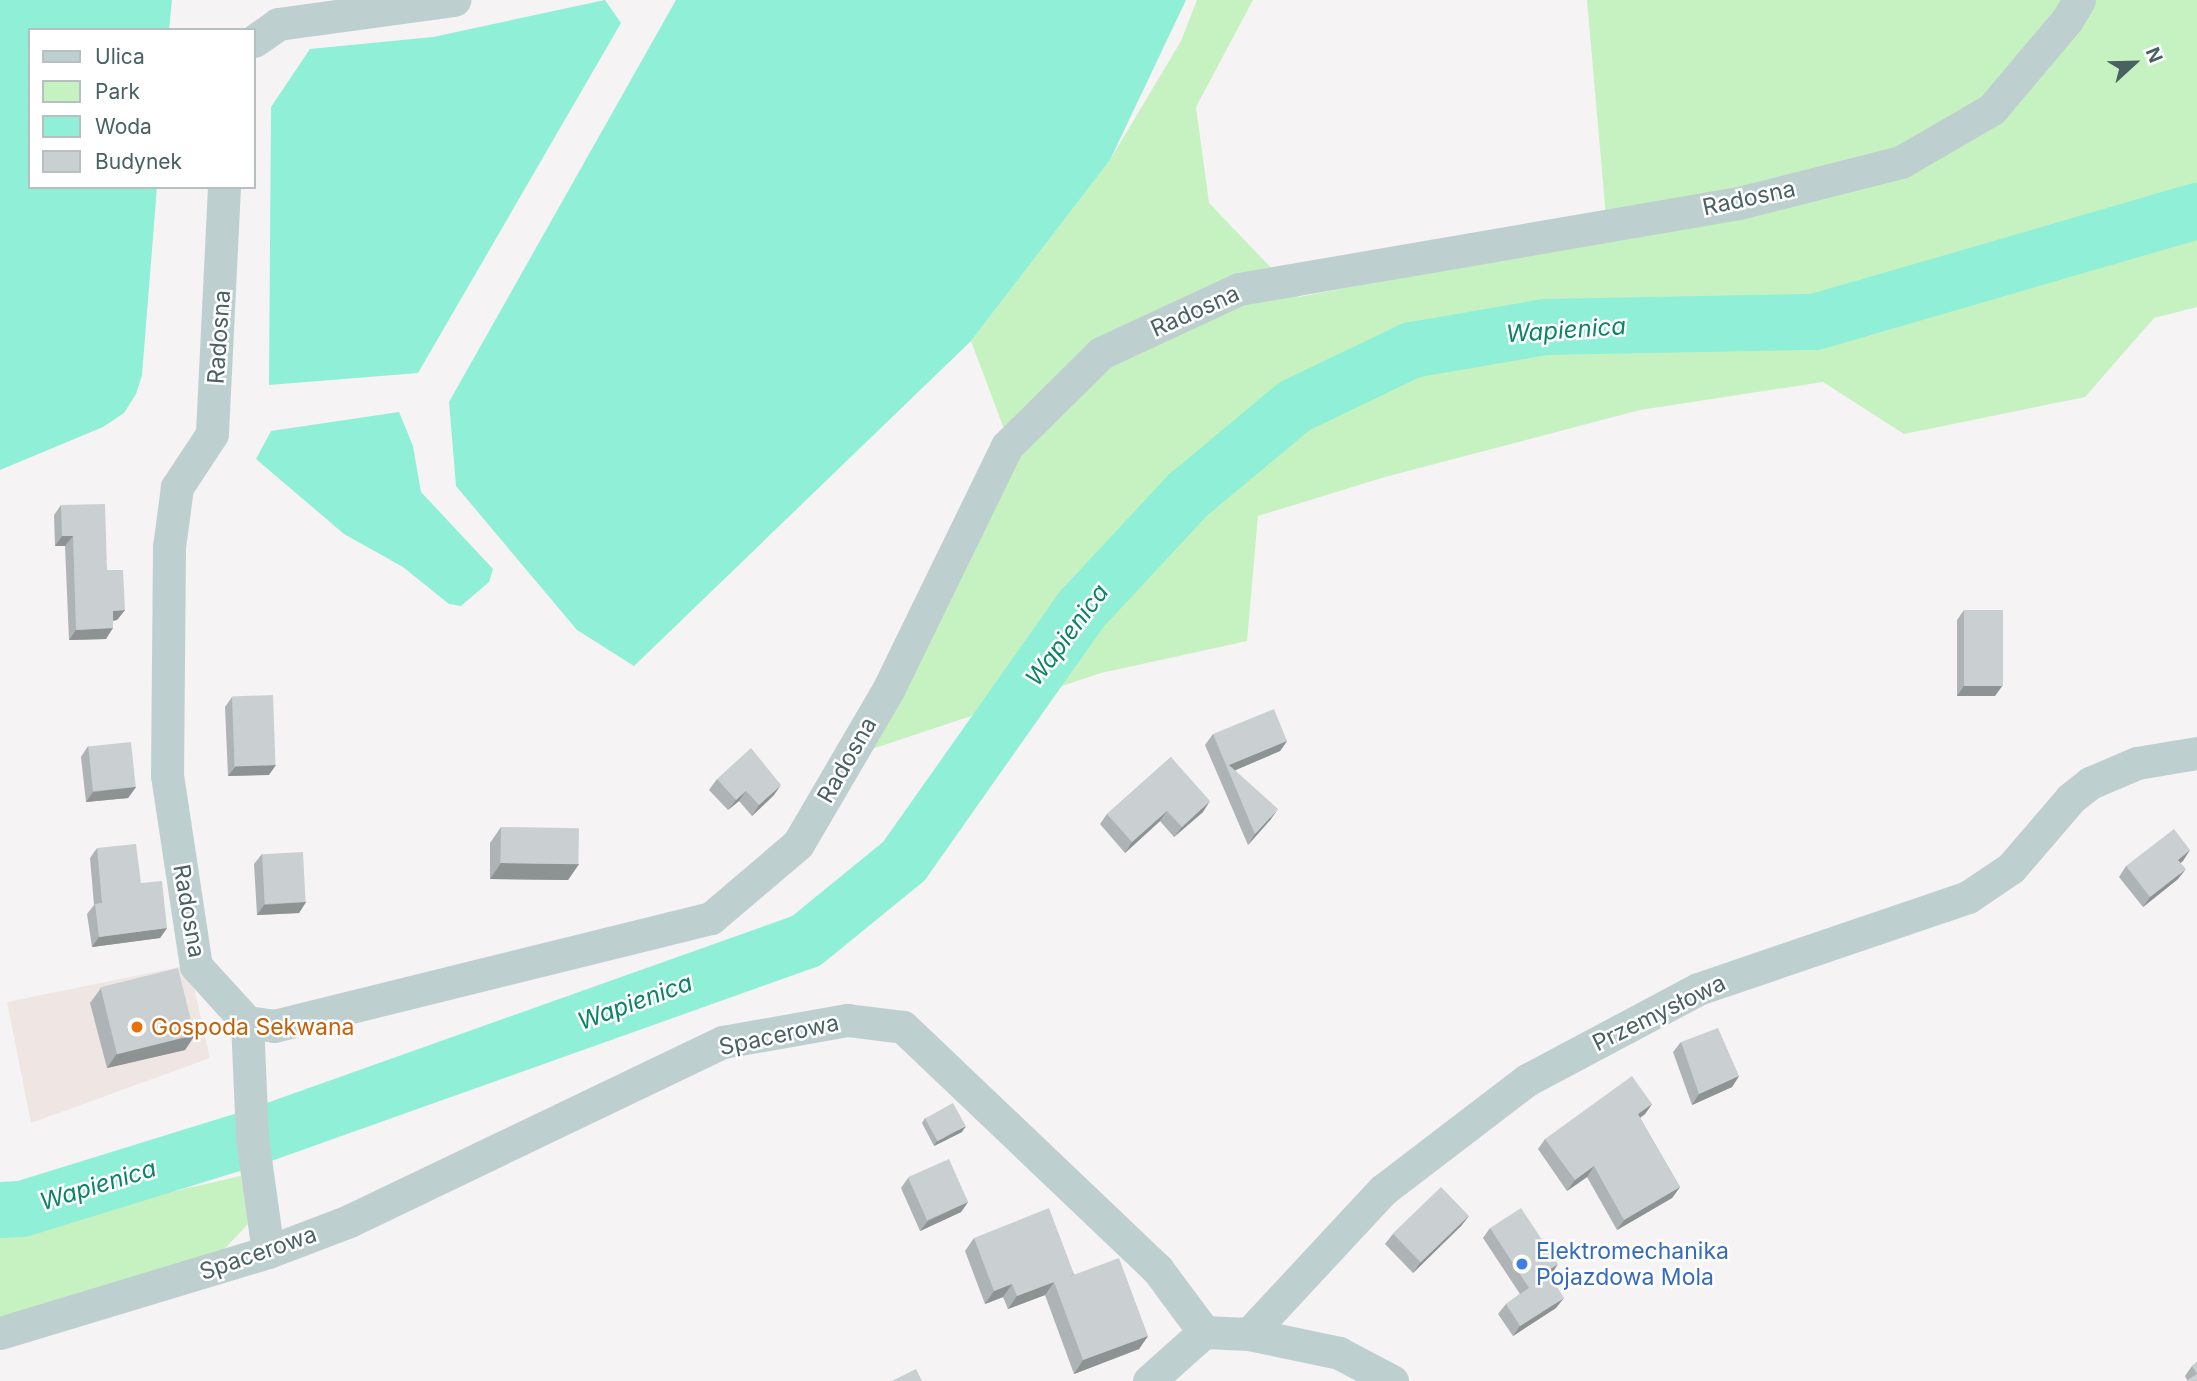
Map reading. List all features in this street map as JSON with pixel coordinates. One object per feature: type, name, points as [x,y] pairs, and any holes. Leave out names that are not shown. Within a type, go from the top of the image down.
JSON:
[{"type":"street","points":[[256,40],[278,24],[454,0]]},
{"type":"street","name":"Radosna","points":[[225,189],[212,434],[177,487],[169,547],[167,775],[196,966],[247,1022],[274,1026],[711,918],[798,844],[888,690],[1007,446],[1101,353],[1239,289],[1739,203],[1901,162],[1992,109],[2067,20],[2079,0]]},
{"type":"street","name":"Przemysłowa","points":[[1249,1334],[1383,1190],[1527,1080],[1698,989],[1968,897],[2011,868],[2071,798],[2090,783],[2137,763],[2197,753]]},
{"type":"street","name":"Spacerowa","points":[[0,1334],[268,1252],[349,1221],[723,1042],[847,1020],[903,1027],[1158,1270],[1204,1332]]},
{"type":"street","points":[[247,1022],[252,1138],[268,1252]]},
{"type":"street","points":[[1149,1381],[1204,1332],[1249,1334],[1339,1353],[1392,1381]]},
{"type":"shaded area","points":[[189,965],[210,1058],[31,1123],[7,1002]]},
{"type":"green space","points":[[1197,0],[1253,0],[1196,107],[1209,203],[1299,297],[1739,213],[1899,171],[2091,0],[2197,0],[2197,307],[2154,318],[2085,397],[1904,434],[1823,382],[1640,410],[1385,477],[1258,516],[1247,641],[1101,673],[872,749],[1015,458],[971,341],[1110,160],[1181,41]]},
{"type":"green space","points":[[1587,0],[2061,0],[2057,14],[1984,101],[1894,154],[1606,217]]},
{"type":"green space","points":[[241,1176],[248,1224],[214,1260],[0,1325],[0,1231]]},
{"type":"water","points":[[0,0],[172,0],[169,28],[28,28],[28,189],[157,189],[142,375],[136,394],[124,413],[103,427],[0,470]]},
{"type":"water","points":[[605,0],[621,23],[418,373],[269,385],[271,107],[310,49],[433,37]]},
{"type":"water","points":[[676,0],[1186,0],[1110,160],[971,341],[634,666],[577,630],[456,486],[449,402]]},
{"type":"water","points":[[399,412],[413,446],[421,492],[493,569],[489,582],[461,606],[449,604],[403,567],[344,534],[256,459],[271,431]]},
{"type":"building","points":[[105,504],[107,570],[123,570],[125,610],[113,611],[113,628],[76,630],[73,536],[62,536],[61,505]]},
{"type":"building","points":[[1964,610],[2003,610],[2003,686],[1964,686]]},
{"type":"building","points":[[273,695],[275,765],[234,766],[232,696]]},
{"type":"building","points":[[1274,709],[1287,741],[1229,765],[1278,809],[1255,834],[1213,734]]},
{"type":"building","points":[[131,742],[136,787],[93,791],[88,746]]},
{"type":"building","points":[[751,748],[781,785],[759,805],[746,791],[736,800],[717,779]]},
{"type":"building","points":[[1171,757],[1210,801],[1182,827],[1167,811],[1132,842],[1107,814]]},
{"type":"building","points":[[501,827],[579,828],[578,864],[500,863]]},
{"type":"building","points":[[2174,829],[2190,850],[2178,860],[2186,869],[2150,897],[2126,866]]},
{"type":"building","points":[[136,844],[141,883],[162,881],[167,928],[99,937],[95,904],[102,903],[97,848]]},
{"type":"building","points":[[303,852],[306,902],[265,904],[262,854]]},
{"type":"building","name":"Gospoda Sekwana","points":[[178,968],[195,1035],[117,1054],[100,987]]},
{"type":"building","points":[[1718,1028],[1739,1076],[1699,1094],[1681,1042]]},
{"type":"building","points":[[1632,1076],[1652,1104],[1638,1114],[1680,1187],[1624,1220],[1594,1166],[1575,1180],[1545,1139]]},
{"type":"building","points":[[953,1103],[966,1126],[938,1141],[925,1119]]},
{"type":"building","points":[[949,1159],[968,1202],[927,1220],[908,1177]]},
{"type":"building","points":[[1441,1187],[1469,1216],[1421,1262],[1393,1234]]},
{"type":"building","points":[[1049,1208],[1074,1274],[1068,1277],[1119,1258],[1148,1336],[1083,1360],[1054,1282],[1017,1296],[1012,1284],[994,1291],[974,1238]]},
{"type":"building","points":[[1521,1208],[1558,1264],[1547,1271],[1564,1298],[1520,1326],[1506,1304],[1529,1288],[1490,1228]]},
{"type":"building","points":[[916,1369],[922,1381],[892,1381]]},
{"type":"building","points":[[2197,1374],[2197,1381],[2186,1381]]},
{"type":"waterway","name":"Wapienica","points":[[0,1210],[22,1209],[252,1138],[806,941],[904,861],[1082,609],[1188,495],[1295,406],[1412,350],[1545,327],[1815,322],[2197,211]]},
{"type":"place","name":"Gospoda Sekwana","points":[[137,1027]]},
{"type":"place","name":"Elektromechanika Pojazdowa Mola","points":[[1522,1264]]}]
